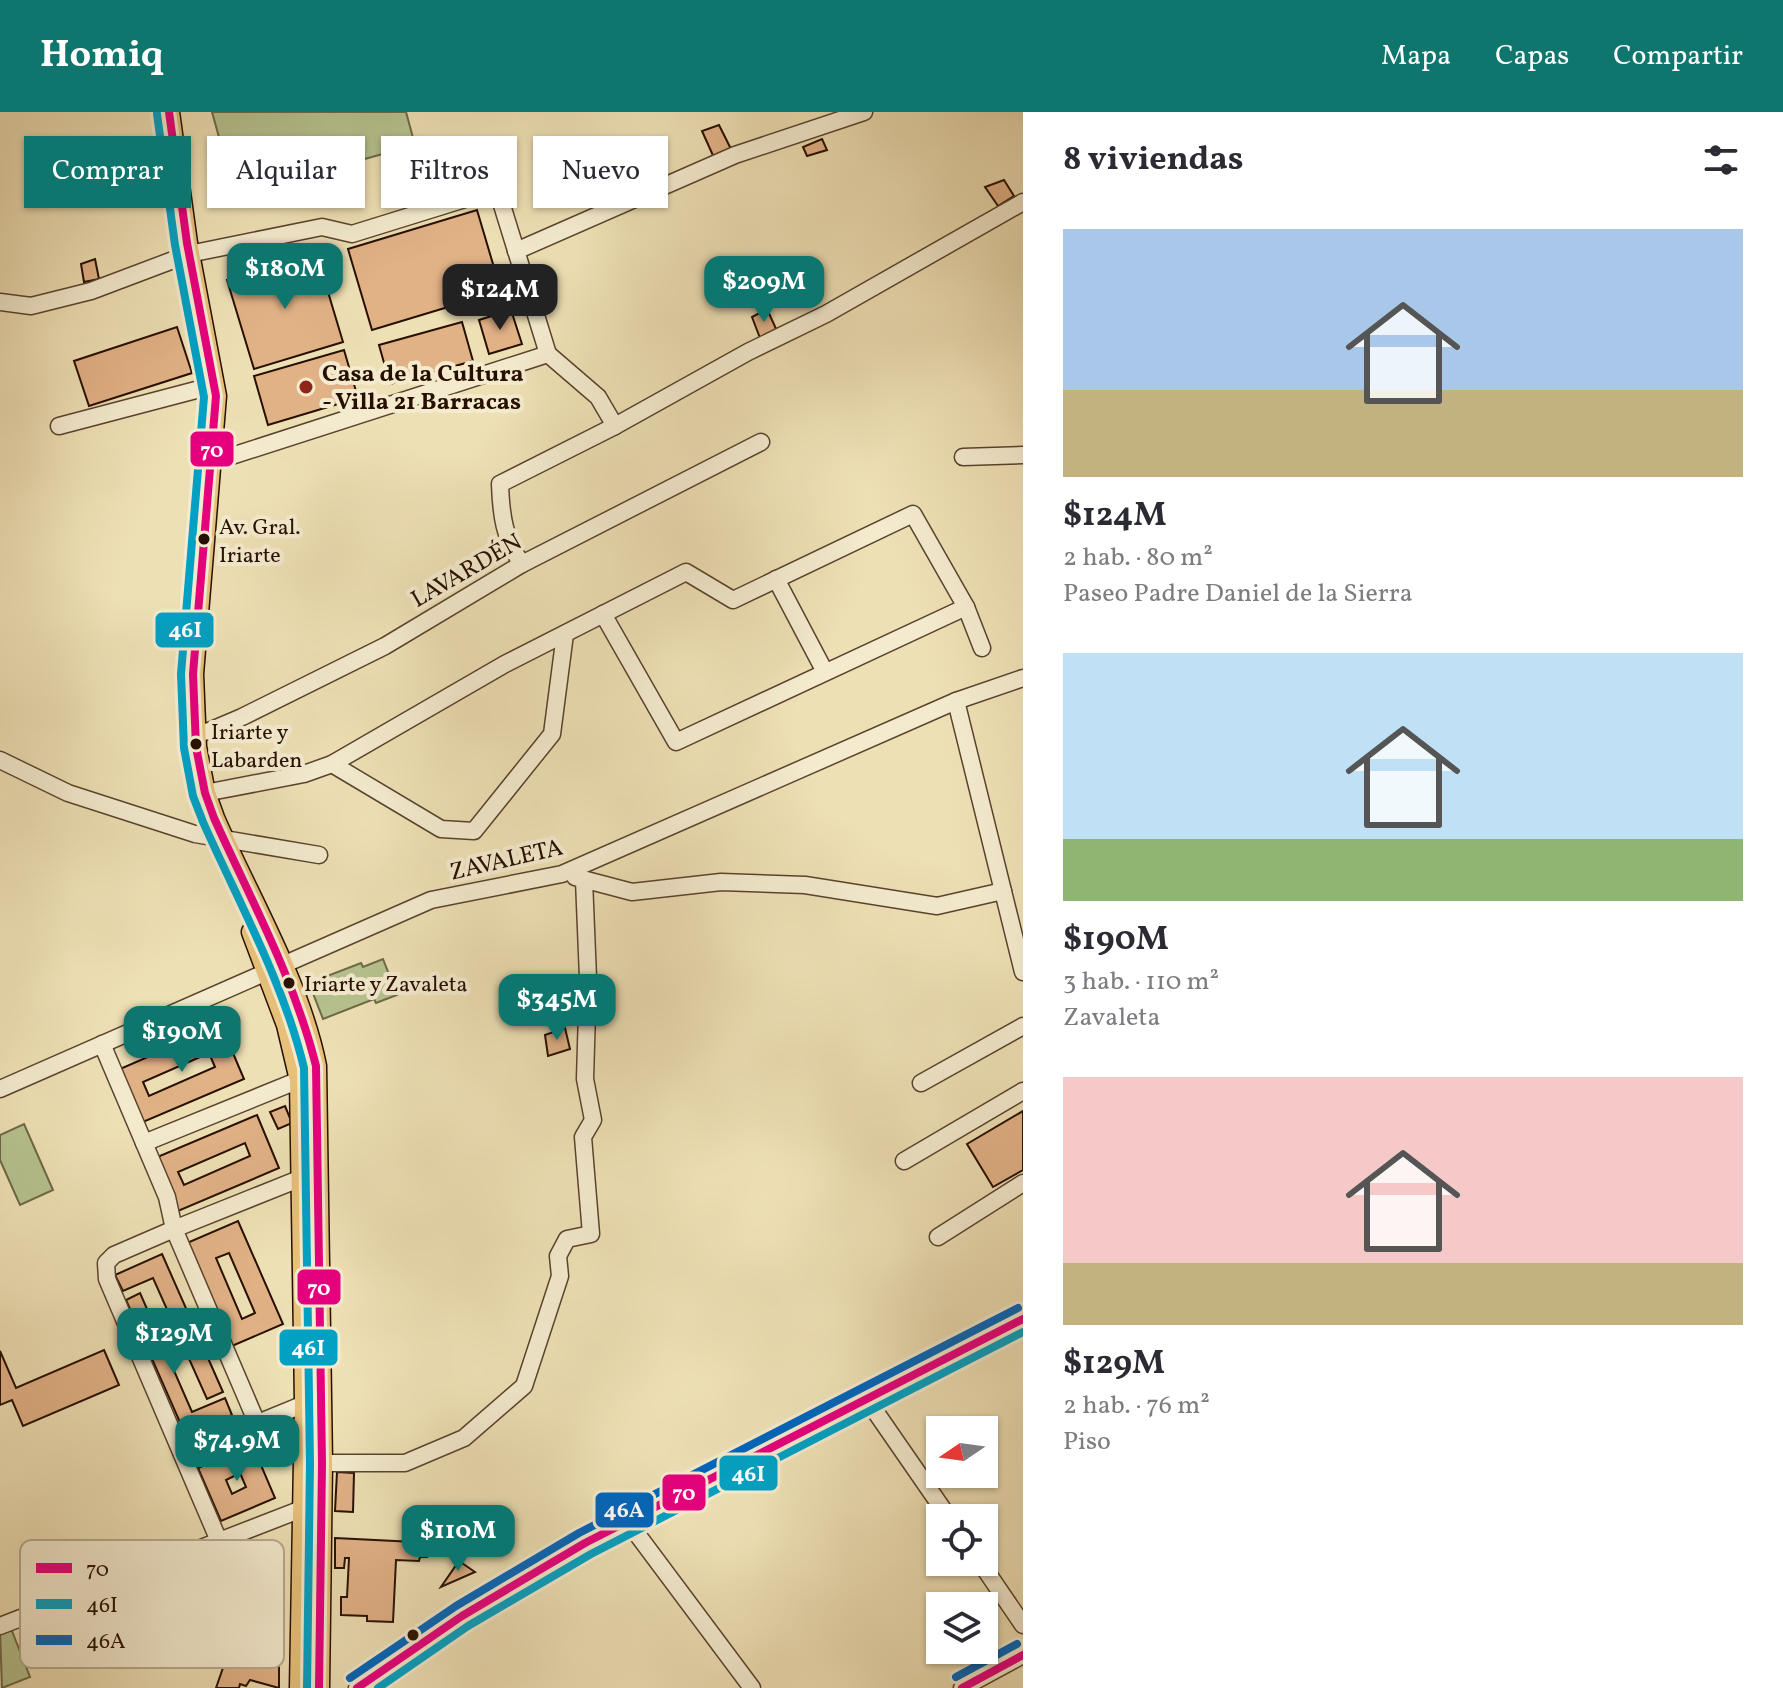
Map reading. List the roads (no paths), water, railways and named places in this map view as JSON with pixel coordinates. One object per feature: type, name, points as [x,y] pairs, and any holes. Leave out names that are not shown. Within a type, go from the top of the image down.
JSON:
[{"type":"main road","points":[[169,112],[189,254],[215,385],[213,462],[193,674],[194,734],[205,793],[219,840]]},
{"type":"main road","points":[[193,674],[186,697],[183,730],[196,793],[274,967],[307,1030],[312,1505],[319,1688]]},
{"type":"main road","points":[[300,1688],[312,1505],[322,1463],[313,1400]]},
{"type":"street","points":[[516,251],[735,155],[864,112]]},
{"type":"street","points":[[0,302],[31,306],[72,296],[189,254],[322,227],[352,234],[497,189],[548,354],[598,397],[615,426]]},
{"type":"street","points":[[522,564],[509,546],[501,513],[500,484],[826,314],[1023,202]]},
{"type":"street","points":[[213,462],[548,354]]},
{"type":"street","points":[[59,426],[215,385]]},
{"type":"street","name":"LAVARDÉN","points":[[194,734],[242,717],[385,646],[522,564],[761,442]]},
{"type":"street","points":[[963,457],[1023,455]]},
{"type":"street","points":[[205,793],[304,774],[332,764],[505,664],[686,572],[733,600],[913,514],[966,607],[982,648]]},
{"type":"street","points":[[776,579],[825,672]]},
{"type":"street","points":[[603,614],[676,742],[966,607]]},
{"type":"street","points":[[332,764],[441,829],[474,831],[552,734],[565,634]]},
{"type":"street","name":"ZAVALETA","points":[[0,1089],[431,900],[562,874],[956,701],[1023,678]]},
{"type":"street","points":[[956,701],[1023,972]]},
{"type":"street","points":[[0,760],[68,793],[219,840],[319,855]]},
{"type":"street","points":[[562,874],[632,892],[721,882],[805,885],[937,906],[1003,891]]},
{"type":"street","points":[[322,1463],[405,1463],[464,1438],[524,1386],[560,1276],[558,1256],[567,1239],[591,1234],[583,1137],[593,1120],[585,1079],[588,978],[584,880]]},
{"type":"street","points":[[921,1083],[1023,1026]]},
{"type":"street","points":[[102,1044],[167,1197],[174,1229],[257,1423]]},
{"type":"street","points":[[144,1143],[308,1076]]},
{"type":"street","points":[[904,1161],[1023,1091]]},
{"type":"street","points":[[219,1540],[107,1279],[105,1267],[111,1257],[309,1175]]},
{"type":"street","points":[[938,1237],[1023,1183]]},
{"type":"street","points":[[357,1688],[462,1616],[585,1543],[1023,1319]]},
{"type":"street","points":[[866,1398],[939,1504]]},
{"type":"street","points":[[182,1454],[313,1400]]},
{"type":"street","points":[[222,1540],[312,1505]]},
{"type":"street","points":[[628,1522],[752,1688]]},
{"type":"street","points":[[990,1576],[1023,1625]]},
{"type":"street","points":[[0,1626],[20,1618]]},
{"type":"street","points":[[962,1688],[1023,1655]]},
{"type":"place","name":"Casa de la Cultura - Villa 21 Barracas","points":[[306,387]]},
{"type":"place","name":"Av. Gral. Iriarte","points":[[204,539]]},
{"type":"place","name":"Iriarte y Labarden","points":[[196,744]]},
{"type":"place","name":"Iriarte y Zavaleta","points":[[289,983]]}]
